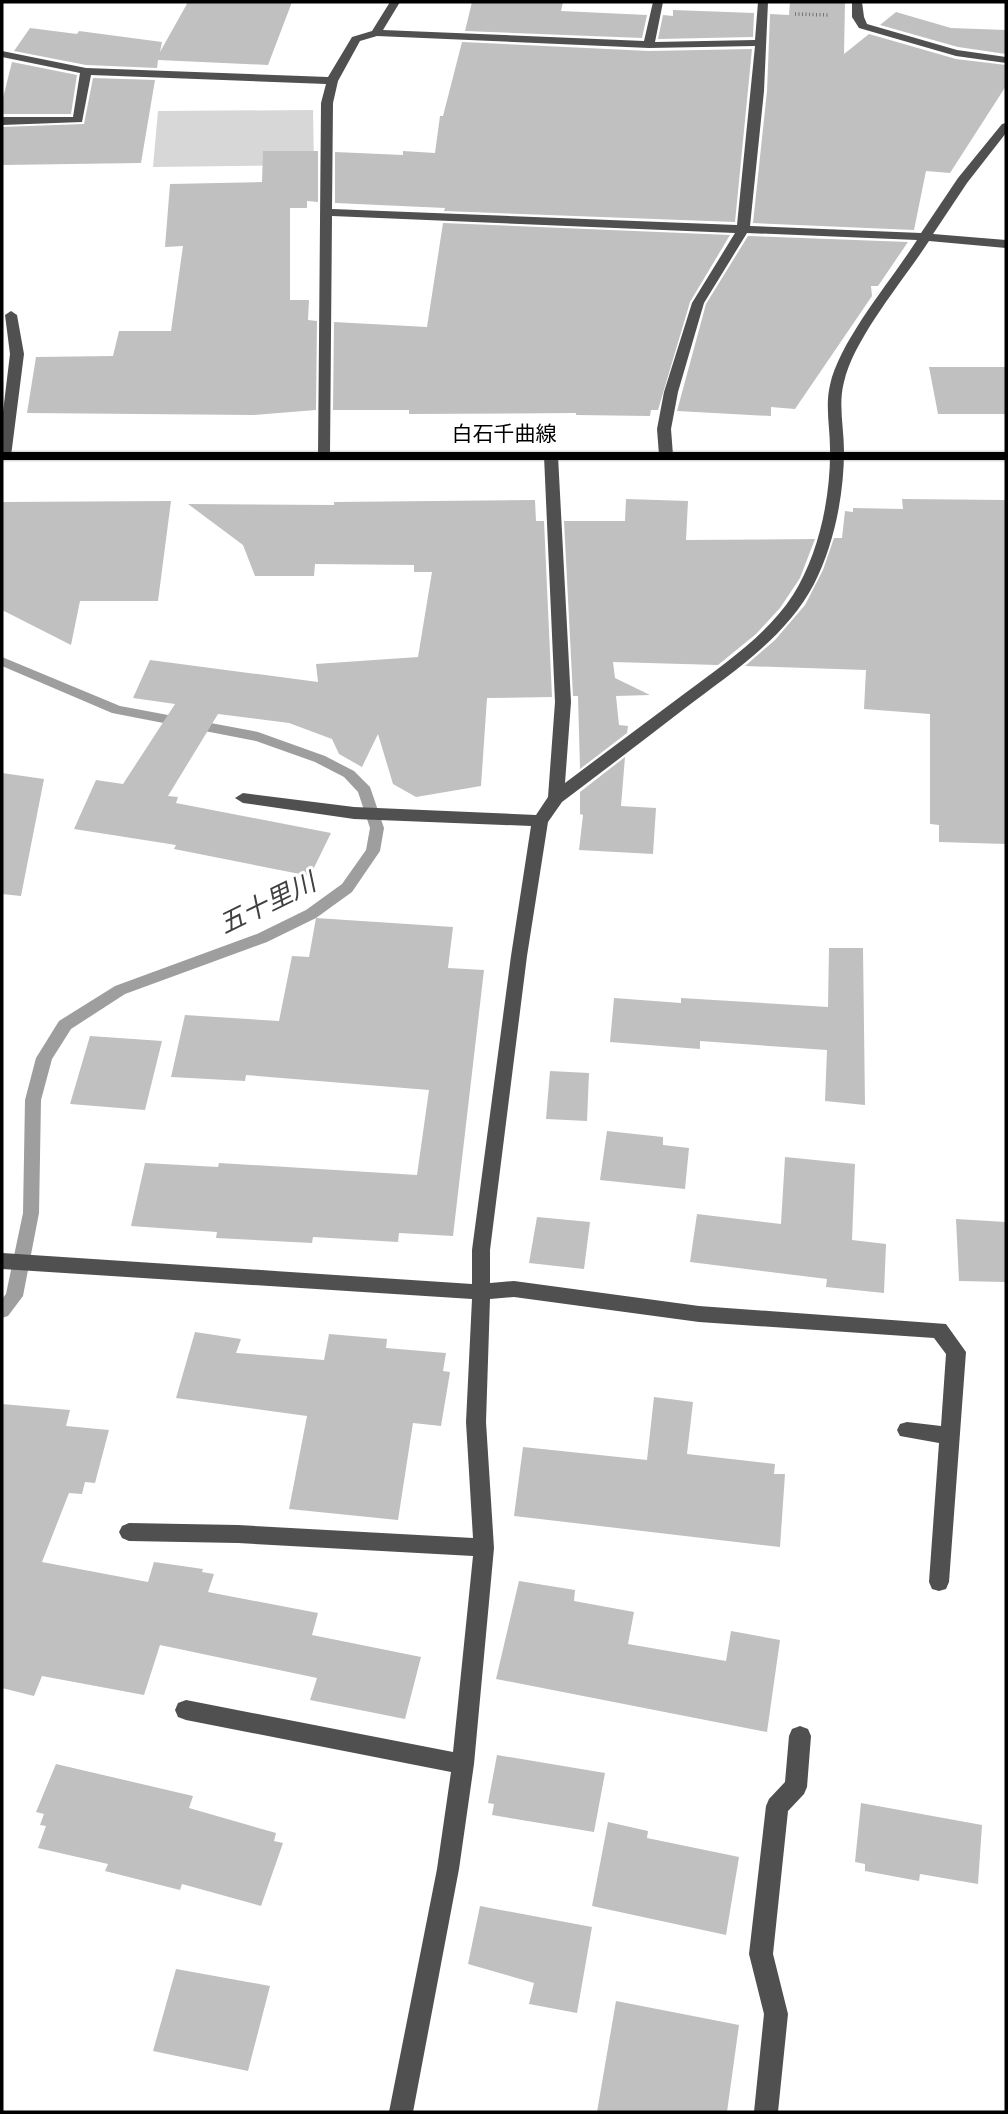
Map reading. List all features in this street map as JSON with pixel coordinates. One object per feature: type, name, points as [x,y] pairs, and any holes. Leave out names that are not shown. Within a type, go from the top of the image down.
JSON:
[{"type":"main road","name":"白石千曲線","points":[[3,456],[1006,456]]},
{"type":"street","points":[[376,33],[396,2]]},
{"type":"street","points":[[649,45],[658,2]]},
{"type":"street","points":[[858,2],[858,17],[863,26],[956,53],[1006,60]]},
{"type":"street","points":[[666,455],[664,429],[671,392],[698,303],[743,230],[762,7]]},
{"type":"street","points":[[323,456],[327,103],[332,81],[356,39],[376,33],[649,45],[761,43]]},
{"type":"street","points":[[2,54],[86,71],[332,81]]},
{"type":"street","points":[[2,121],[78,120],[86,71]]},
{"type":"street","points":[[401,2112],[448,1869],[463,1764],[484,1548],[476,1422],[482,1293],[481,1250],[519,956],[540,821],[556,798],[744,656],[773,630],[807,584],[830,516],[837,455],[837,382],[858,336],[943,206],[1006,126]]},
{"type":"street","points":[[326,212],[923,239],[1005,247]]},
{"type":"street","points":[[3,456],[17,354],[11,315]]},
{"type":"street","points":[[551,456],[563,702],[556,798]]},
{"type":"street","points":[[243,798],[354,813],[540,821]]},
{"type":"street","points":[[2,1261],[482,1293],[514,1289],[699,1314],[939,1330],[956,1352],[939,1582]]},
{"type":"street","points":[[907,1430],[950,1436]]},
{"type":"street","points":[[129,1532],[238,1534],[484,1548]]},
{"type":"street","points":[[186,1710],[463,1764]]},
{"type":"street","points":[[766,2112],[776,2014],[761,1954],[776,1806],[796,1787],[800,1736]]},
{"type":"path","points":[[762,7],[858,17]]},
{"type":"shaded area","points":[[313,110],[314,165],[153,167],[158,111]]},
{"type":"building","points":[[188,2],[292,2],[268,65],[158,60],[157,68],[86,65],[14,51],[30,28],[77,34],[79,31],[162,42],[160,52]]},
{"type":"building","points":[[472,2],[563,2],[561,11],[647,15],[642,38],[465,31]]},
{"type":"building","points":[[790,2],[845,2],[844,54],[869,34],[956,59],[1006,65],[1006,86],[950,173],[926,171],[914,230],[753,223],[767,91],[770,14],[789,15]]},
{"type":"building","points":[[673,10],[754,13],[753,37],[658,39],[663,15],[673,16]]},
{"type":"building","points":[[896,12],[951,28],[1006,30],[1006,54],[958,47],[880,25]]},
{"type":"building","points":[[462,42],[649,51],[752,49],[735,222],[444,211],[445,208],[335,203],[335,152],[403,155],[403,151],[435,153],[440,116],[443,116]]},
{"type":"building","points":[[12,62],[77,75],[71,114],[2,114],[2,102]]},
{"type":"building","points":[[93,78],[155,80],[141,163],[2,165],[2,127],[84,124]]},
{"type":"building","points":[[263,151],[318,151],[318,202],[307,201],[307,208],[290,208],[290,300],[309,300],[308,320],[317,321],[316,410],[253,415],[27,413],[36,357],[113,356],[119,331],[171,331],[183,246],[165,247],[170,184],[262,182]]},
{"type":"building","points":[[443,223],[730,235],[690,302],[658,410],[651,410],[650,416],[576,413],[409,414],[409,410],[333,410],[334,322],[427,327]]},
{"type":"building","points":[[748,236],[908,242],[878,286],[871,286],[872,296],[795,409],[771,407],[771,416],[677,411],[706,304]]},
{"type":"building","points":[[929,367],[1006,367],[1006,414],[938,414]]},
{"type":"building","points":[[626,499],[688,501],[686,540],[815,539],[800,578],[780,608],[756,634],[718,665],[613,662],[615,678],[650,695],[616,696],[619,725],[628,726],[627,733],[580,769],[578,696],[573,696],[564,521],[625,521]]},
{"type":"building","points":[[902,499],[1006,500],[1006,844],[939,842],[939,825],[930,824],[930,714],[864,709],[866,670],[745,666],[775,640],[805,605],[823,570],[834,538],[842,538],[845,511],[853,512],[853,508],[903,509]]},
{"type":"building","points":[[535,500],[536,521],[544,521],[552,697],[487,698],[481,786],[416,797],[393,784],[378,734],[362,767],[339,754],[332,739],[289,723],[218,714],[168,796],[178,797],[176,803],[331,833],[310,876],[174,849],[176,845],[74,829],[96,780],[123,784],[175,704],[133,698],[150,660],[318,682],[316,664],[418,657],[432,572],[414,572],[414,565],[315,564],[314,576],[255,576],[243,545],[188,504],[334,505],[334,502]]},
{"type":"building","points":[[171,501],[158,601],[80,601],[71,645],[2,610],[2,502]]},
{"type":"building","points":[[625,757],[621,806],[656,808],[653,854],[579,850],[583,815],[580,814],[580,792]]},
{"type":"building","points":[[2,773],[44,779],[21,896],[2,894]]},
{"type":"building","points":[[316,918],[453,927],[448,968],[484,970],[453,1236],[399,1233],[398,1242],[313,1237],[312,1243],[216,1238],[217,1232],[131,1226],[145,1163],[218,1167],[219,1163],[417,1175],[429,1090],[246,1075],[245,1081],[171,1077],[185,1015],[279,1021],[292,956],[309,957]]},
{"type":"building","points":[[829,948],[863,948],[865,1105],[825,1101],[827,1050],[700,1041],[700,1049],[610,1042],[614,998],[681,1003],[681,998],[828,1007]]},
{"type":"building","points":[[90,1036],[162,1041],[145,1110],[70,1104]]},
{"type":"building","points":[[550,1071],[589,1073],[587,1121],[546,1119]]},
{"type":"building","points":[[607,1131],[663,1137],[663,1145],[689,1148],[685,1189],[600,1180]]},
{"type":"building","points":[[785,1157],[855,1164],[852,1240],[886,1244],[884,1293],[826,1287],[827,1279],[690,1262],[697,1214],[781,1224]]},
{"type":"building","points":[[537,1217],[590,1222],[584,1269],[529,1263]]},
{"type":"building","points":[[956,1219],[1006,1222],[1006,1282],[959,1281]]},
{"type":"building","points":[[195,1332],[241,1339],[236,1353],[324,1360],[329,1334],[387,1339],[386,1348],[446,1353],[443,1371],[450,1372],[441,1426],[413,1423],[398,1520],[289,1509],[307,1416],[176,1398]]},
{"type":"building","points":[[654,1397],[693,1402],[687,1454],[775,1464],[774,1474],[785,1474],[780,1547],[514,1516],[523,1447],[647,1460]]},
{"type":"building","points":[[2,1404],[70,1410],[66,1426],[109,1430],[95,1483],[85,1482],[82,1494],[69,1493],[42,1562],[148,1582],[154,1562],[203,1569],[202,1572],[214,1574],[208,1592],[318,1613],[312,1635],[421,1657],[405,1719],[310,1700],[317,1678],[160,1645],[144,1695],[42,1676],[34,1696],[2,1688]]},
{"type":"building","points":[[519,1581],[575,1590],[574,1601],[634,1612],[628,1644],[726,1661],[731,1631],[780,1640],[767,1732],[496,1679]]},
{"type":"building","points":[[497,1755],[605,1773],[594,1832],[492,1815],[494,1804],[488,1803]]},
{"type":"building","points":[[56,1764],[193,1796],[189,1808],[276,1833],[274,1841],[283,1843],[261,1906],[182,1884],[180,1890],[105,1871],[108,1864],[38,1848],[46,1826],[40,1825],[44,1814],[36,1812]]},
{"type":"building","points":[[861,1803],[982,1825],[978,1884],[920,1874],[919,1881],[865,1871],[865,1864],[855,1862]]},
{"type":"building","points":[[608,1822],[648,1831],[647,1838],[739,1857],[726,1935],[592,1906]]},
{"type":"building","points":[[480,1906],[592,1927],[577,2013],[529,2004],[534,1983],[468,1964]]},
{"type":"building","points":[[176,1969],[270,1986],[248,2071],[153,2051]]},
{"type":"building","points":[[616,2001],[739,2025],[727,2112],[597,2112]]},
{"type":"waterway","name":"五十里川","points":[[2,661],[117,710],[258,737],[320,759],[349,774],[365,790],[377,828],[373,851],[347,888],[311,914],[262,938],[120,990],[65,1025],[44,1058],[33,1100],[31,1213],[14,1296],[2,1311]]}]
